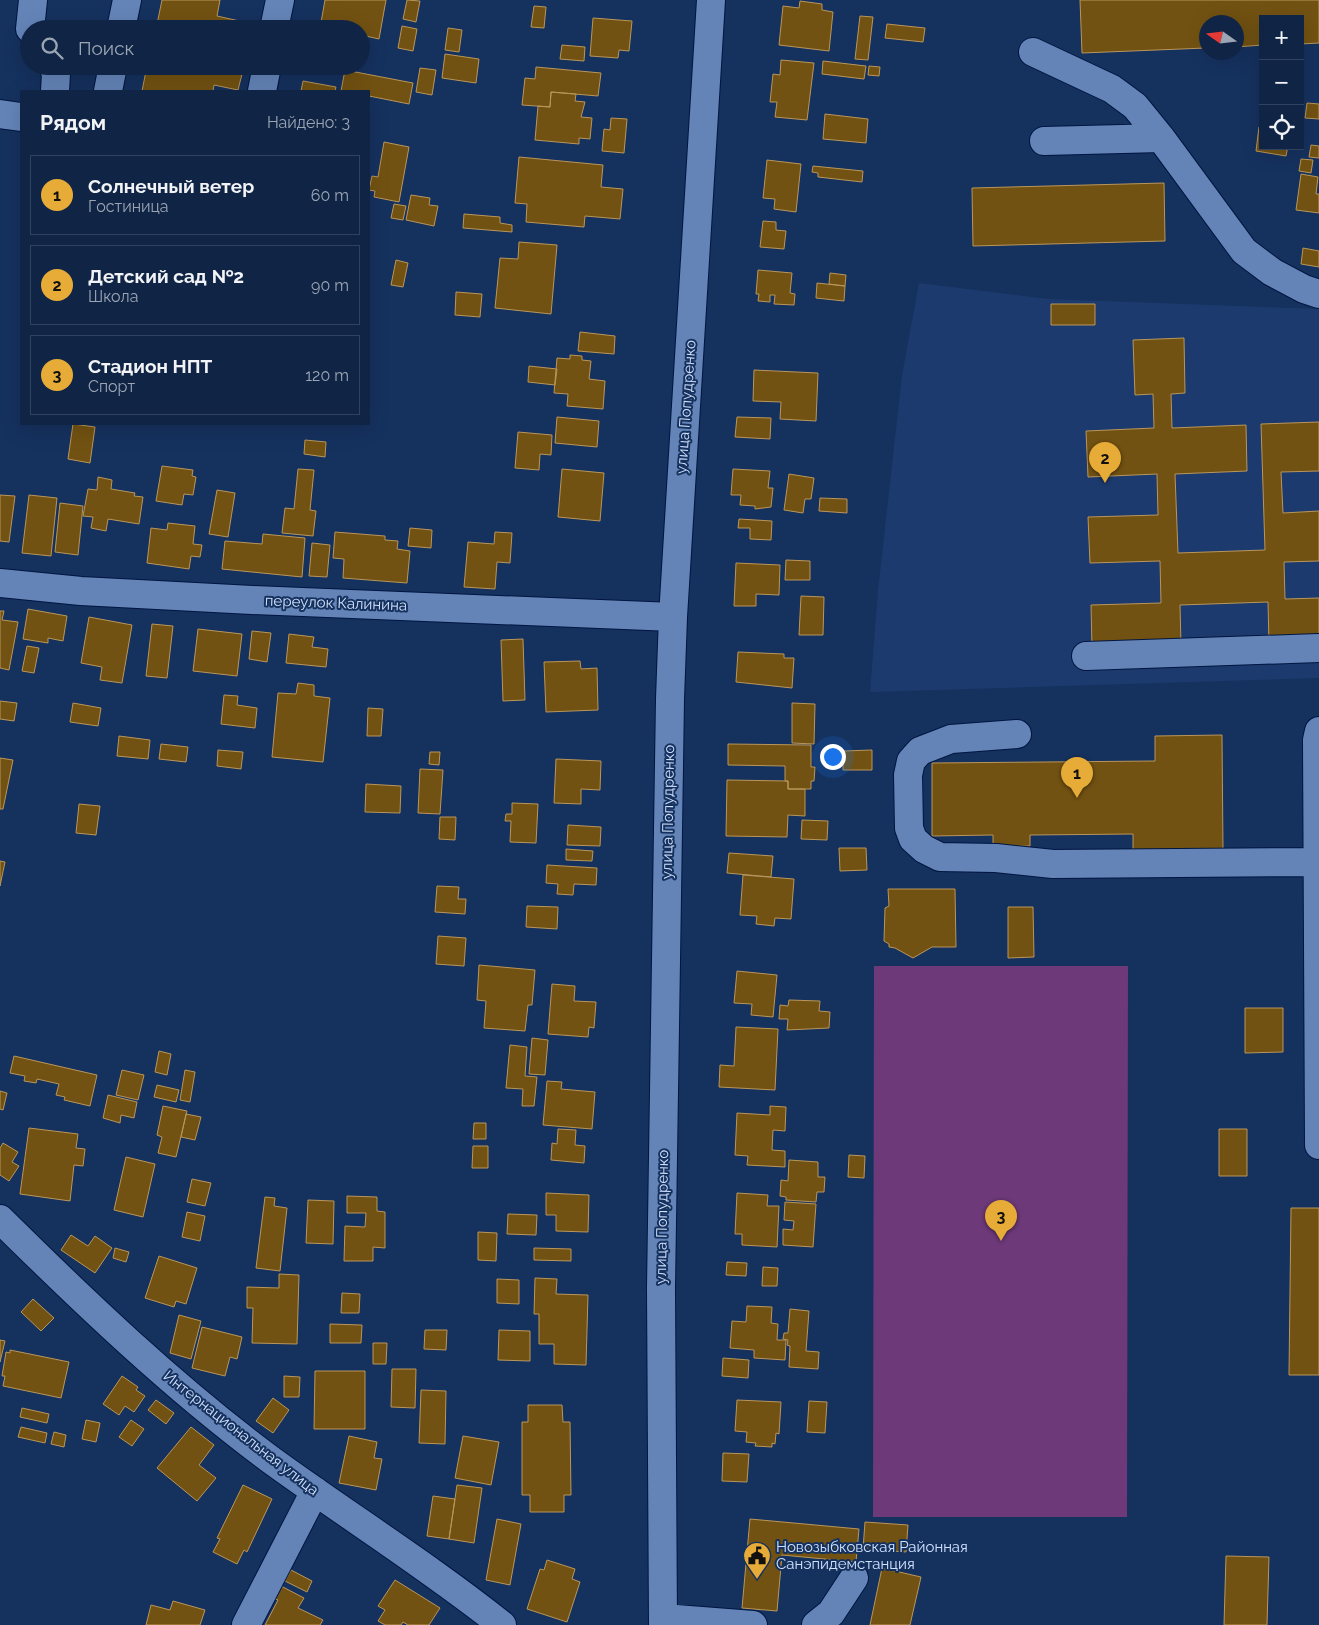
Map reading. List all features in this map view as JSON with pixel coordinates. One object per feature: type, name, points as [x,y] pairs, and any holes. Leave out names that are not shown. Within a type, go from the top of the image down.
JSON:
[{"type":"street","points":[[31,20],[33,0]]},
{"type":"street","points":[[123,20],[128,0]]},
{"type":"street","points":[[276,20],[280,0]]},
{"type":"street","name":"улица Попудренко","points":[[663,1621],[661,1288],[668,796],[673,617],[711,0]]},
{"type":"street","points":[[1033,52],[1112,89],[1134,106],[1161,138],[1244,251],[1272,272],[1304,289],[1319,294]]},
{"type":"street","points":[[55,90],[56,75]]},
{"type":"street","points":[[108,90],[111,75]]},
{"type":"street","points":[[262,90],[265,75]]},
{"type":"street","points":[[0,114],[20,117]]},
{"type":"street","points":[[1044,141],[1161,138]]},
{"type":"street","name":"переулок Калинина","points":[[0,582],[80,591],[252,600],[673,617]]},
{"type":"street","points":[[1086,656],[1319,648]]},
{"type":"street","points":[[1319,731],[1317,740],[1319,1145]]},
{"type":"street","points":[[1017,734],[977,735],[951,739],[920,751],[911,761],[908,775],[909,828],[913,838],[924,849],[940,857],[996,858],[1053,864],[1317,862]]},
{"type":"street","name":"Интернациональная улица","points":[[0,1218],[58,1276],[175,1384],[315,1491],[462,1592],[502,1625]]},
{"type":"street","points":[[246,1625],[315,1491]]},
{"type":"street","points":[[816,1625],[831,1612],[854,1578]]},
{"type":"street","points":[[663,1621],[753,1625]]},
{"type":"shaded area","points":[[919,283],[1049,299],[1319,309],[1319,678],[870,692],[878,591],[902,375]]},
{"type":"shaded area","points":[[874,966],[1128,966],[1127,1517],[873,1517]]},
{"type":"building","points":[[162,0],[220,0],[217,16],[235,20],[158,20]]},
{"type":"building","points":[[325,0],[386,0],[379,39],[370,37],[370,20],[321,20]]},
{"type":"building","points":[[407,0],[420,1],[416,22],[403,19]]},
{"type":"building","points":[[1080,0],[1319,0],[1319,43],[1304,44],[1304,15],[1259,15],[1259,45],[1244,46],[1244,15],[1199,15],[1199,48],[1082,53]]},
{"type":"building","points":[[800,1],[822,4],[822,10],[833,12],[829,51],[779,45],[783,6],[799,8]]},
{"type":"building","points":[[534,6],[546,7],[544,28],[531,27]]},
{"type":"building","points":[[860,16],[873,17],[868,60],[855,59]]},
{"type":"building","points":[[593,18],[632,21],[629,51],[619,50],[618,58],[590,56]]},
{"type":"building","points":[[887,24],[925,28],[923,42],[885,38]]},
{"type":"building","points":[[402,26],[417,29],[413,51],[398,48]]},
{"type":"building","points":[[448,28],[462,30],[459,52],[445,50]]},
{"type":"building","points":[[562,45],[585,47],[584,61],[560,59]]},
{"type":"building","points":[[445,54],[479,59],[476,83],[442,78]]},
{"type":"building","points":[[781,60],[814,63],[807,120],[775,117],[777,102],[770,102],[773,74],[780,75]]},
{"type":"building","points":[[823,61],[866,66],[864,79],[822,74]]},
{"type":"building","points":[[869,66],[880,67],[879,76],[868,75]]},
{"type":"building","points":[[536,67],[601,73],[598,96],[551,92],[550,107],[522,105],[525,78],[535,79]]},
{"type":"building","points":[[420,68],[436,70],[432,95],[416,92]]},
{"type":"building","points":[[145,75],[242,75],[238,90],[214,85],[213,90],[142,90]]},
{"type":"building","points":[[344,75],[370,75],[413,83],[409,104],[370,96],[370,90],[341,90]]},
{"type":"building","points":[[303,81],[336,87],[335,90],[301,90]]},
{"type":"building","points":[[551,92],[576,94],[575,101],[585,102],[581,117],[592,118],[590,139],[579,138],[579,144],[535,140],[538,106],[550,107]]},
{"type":"building","points":[[1307,103],[1319,104],[1319,119],[1305,118]]},
{"type":"building","points":[[825,114],[868,119],[866,143],[823,139]]},
{"type":"building","points":[[611,118],[627,119],[624,153],[602,151],[604,129],[610,130]]},
{"type":"building","points":[[1259,127],[1259,150],[1287,150],[1286,156],[1256,151]]},
{"type":"building","points":[[384,142],[409,147],[399,202],[374,197],[375,191],[370,190],[370,185],[372,176],[378,177]]},
{"type":"building","points":[[1311,145],[1319,146],[1319,158],[1309,157]]},
{"type":"building","points":[[519,157],[603,165],[601,187],[623,189],[620,219],[585,216],[584,227],[526,222],[527,204],[515,203]]},
{"type":"building","points":[[1301,159],[1313,160],[1311,173],[1299,171]]},
{"type":"building","points":[[767,160],[801,164],[796,212],[774,209],[775,199],[763,198]]},
{"type":"building","points":[[813,166],[863,171],[862,182],[818,177],[818,173],[812,172]]},
{"type":"building","points":[[1301,174],[1318,177],[1316,194],[1319,194],[1319,213],[1296,210]]},
{"type":"building","points":[[1164,183],[1165,241],[973,246],[972,188]]},
{"type":"building","points":[[411,195],[430,198],[429,205],[438,206],[434,226],[406,220]]},
{"type":"building","points":[[394,204],[406,206],[403,220],[391,218]]},
{"type":"building","points":[[464,214],[500,217],[500,223],[512,225],[512,232],[463,228]]},
{"type":"building","points":[[763,221],[776,222],[776,230],[786,231],[784,249],[760,247]]},
{"type":"building","points":[[519,242],[557,245],[551,314],[495,308],[500,258],[518,259]]},
{"type":"building","points":[[1303,248],[1319,251],[1319,267],[1301,264]]},
{"type":"building","points":[[396,260],[408,263],[403,287],[391,285]]},
{"type":"building","points":[[758,270],[792,273],[790,293],[795,294],[794,305],[774,304],[775,295],[770,295],[770,302],[758,301],[759,294],[756,294]]},
{"type":"building","points":[[830,273],[846,275],[845,286],[829,284]]},
{"type":"building","points":[[817,283],[845,286],[844,301],[816,298]]},
{"type":"building","points":[[456,292],[482,294],[480,317],[455,315]]},
{"type":"building","points":[[1051,304],[1095,304],[1095,325],[1051,325]]},
{"type":"building","points":[[580,332],[615,336],[614,354],[578,351]]},
{"type":"building","points":[[1184,338],[1185,393],[1171,394],[1172,428],[1246,425],[1247,471],[1175,474],[1178,553],[1265,550],[1261,424],[1319,422],[1319,471],[1281,472],[1283,513],[1319,511],[1319,561],[1284,562],[1285,599],[1319,598],[1319,643],[1269,644],[1268,602],[1180,605],[1181,645],[1092,648],[1091,605],[1161,603],[1160,561],[1090,563],[1088,517],[1158,515],[1157,474],[1088,477],[1086,431],[1154,428],[1153,394],[1135,395],[1133,340]]},
{"type":"building","points":[[570,355],[582,356],[582,360],[591,361],[589,379],[605,381],[603,409],[567,406],[568,394],[554,393],[557,358],[570,359]]},
{"type":"building","points":[[529,366],[557,369],[555,385],[528,382]]},
{"type":"building","points":[[754,370],[818,373],[816,421],[780,419],[781,402],[753,401]]},
{"type":"building","points":[[557,417],[599,421],[597,447],[555,443]]},
{"type":"building","points":[[737,417],[771,418],[770,439],[735,437]]},
{"type":"building","points":[[73,425],[95,427],[90,463],[68,459]]},
{"type":"building","points":[[518,432],[552,435],[551,455],[540,454],[539,470],[515,468]]},
{"type":"building","points":[[305,440],[326,442],[325,457],[304,454]]},
{"type":"building","points":[[162,466],[193,470],[192,476],[196,477],[193,495],[184,494],[182,505],[156,501]]},
{"type":"building","points":[[298,469],[314,470],[310,510],[316,511],[313,536],[282,533],[285,508],[294,509]]},
{"type":"building","points":[[562,469],[604,473],[600,521],[558,517]]},
{"type":"building","points":[[733,469],[770,471],[768,488],[773,488],[771,507],[755,509],[755,506],[740,505],[741,495],[731,495]]},
{"type":"building","points":[[789,474],[814,478],[811,499],[805,499],[803,513],[784,510]]},
{"type":"building","points":[[98,477],[112,480],[111,489],[135,493],[134,496],[143,497],[139,524],[108,519],[106,531],[91,528],[93,517],[83,516],[88,489],[97,490]]},
{"type":"building","points":[[217,490],[235,493],[228,537],[209,534]]},
{"type":"building","points":[[0,495],[15,496],[9,542],[0,541]]},
{"type":"building","points":[[29,495],[57,498],[51,556],[22,553]]},
{"type":"building","points":[[820,498],[847,499],[847,513],[819,511]]},
{"type":"building","points":[[60,503],[83,506],[78,555],[55,552]]},
{"type":"building","points":[[739,519],[772,521],[771,540],[750,539],[750,528],[738,528]]},
{"type":"building","points":[[168,523],[195,526],[193,544],[202,545],[200,557],[191,556],[189,569],[147,563],[151,528],[167,530]]},
{"type":"building","points":[[410,528],[432,530],[431,548],[408,546]]},
{"type":"building","points":[[335,532],[385,536],[385,540],[398,541],[397,549],[410,551],[407,583],[343,578],[344,559],[333,558]]},
{"type":"building","points":[[495,532],[512,533],[510,563],[497,562],[495,589],[464,587],[468,542],[494,544]]},
{"type":"building","points":[[263,534],[305,538],[302,577],[222,569],[225,541],[262,544]]},
{"type":"building","points":[[312,543],[330,545],[327,577],[309,576]]},
{"type":"building","points":[[786,560],[810,561],[810,580],[785,580]]},
{"type":"building","points":[[736,563],[780,565],[779,595],[756,594],[756,606],[734,606]]},
{"type":"building","points":[[801,596],[824,597],[823,635],[799,635]]},
{"type":"building","points":[[28,609],[67,616],[63,641],[48,638],[48,643],[23,639]]},
{"type":"building","points":[[0,611],[4,611],[2,620],[18,622],[9,670],[0,668]]},
{"type":"building","points":[[89,617],[132,625],[122,683],[100,680],[102,667],[81,663]]},
{"type":"building","points":[[152,624],[173,626],[167,678],[146,676]]},
{"type":"building","points":[[198,629],[242,634],[237,676],[193,671]]},
{"type":"building","points":[[252,631],[271,633],[267,662],[249,659]]},
{"type":"building","points":[[289,634],[314,637],[312,647],[328,649],[326,667],[286,663]]},
{"type":"building","points":[[523,639],[525,700],[503,701],[501,640]]},
{"type":"building","points":[[27,646],[39,648],[34,673],[22,671]]},
{"type":"building","points":[[738,652],[784,654],[784,658],[794,658],[792,688],[736,682]]},
{"type":"building","points":[[580,661],[581,669],[597,668],[598,710],[546,712],[544,662]]},
{"type":"building","points":[[298,683],[314,685],[314,696],[330,698],[323,762],[272,757],[278,693],[296,694]]},
{"type":"building","points":[[224,695],[238,696],[237,705],[257,708],[255,728],[221,724]]},
{"type":"building","points":[[0,701],[17,703],[14,721],[0,719]]},
{"type":"building","points":[[73,703],[101,708],[98,726],[70,722]]},
{"type":"building","points":[[792,703],[815,704],[814,744],[792,743]]},
{"type":"building","points":[[368,708],[383,709],[381,736],[367,736]]},
{"type":"building","points":[[1222,735],[1223,850],[1133,851],[1133,834],[1030,835],[1030,846],[993,847],[993,835],[932,836],[932,763],[1155,761],[1155,736]]},
{"type":"building","points":[[119,736],[150,740],[148,759],[117,756]]},
{"type":"building","points":[[161,744],[188,747],[186,762],[159,759]]},
{"type":"building","points":[[728,744],[811,745],[811,767],[815,767],[814,781],[811,781],[811,789],[788,789],[788,781],[785,781],[785,766],[728,765]]},
{"type":"building","points":[[218,750],[243,752],[241,769],[217,766]]},
{"type":"building","points":[[872,750],[872,770],[843,770],[843,751]]},
{"type":"building","points":[[430,752],[440,752],[439,765],[429,764]]},
{"type":"building","points":[[0,758],[13,760],[3,809],[0,809]]},
{"type":"building","points":[[556,759],[601,761],[600,790],[581,789],[581,804],[554,803]]},
{"type":"building","points":[[420,769],[443,770],[440,814],[418,813]]},
{"type":"building","points":[[727,780],[788,781],[788,789],[805,789],[805,816],[788,815],[787,837],[726,836]]},
{"type":"building","points":[[366,784],[401,786],[400,813],[365,812]]},
{"type":"building","points":[[512,803],[538,804],[536,843],[510,842],[511,821],[505,821],[506,814],[512,814]]},
{"type":"building","points":[[79,804],[100,806],[96,835],[76,833]]},
{"type":"building","points":[[440,817],[456,817],[455,840],[439,839]]},
{"type":"building","points":[[802,820],[828,821],[827,840],[801,839]]},
{"type":"building","points":[[568,825],[601,827],[600,846],[567,845]]},
{"type":"building","points":[[839,848],[866,848],[867,870],[840,871]]},
{"type":"building","points":[[566,849],[593,851],[592,861],[566,860]]},
{"type":"building","points":[[729,853],[773,856],[771,877],[727,873]]},
{"type":"building","points":[[0,861],[5,862],[0,886]]},
{"type":"building","points":[[547,865],[597,868],[596,885],[574,884],[573,895],[557,894],[558,884],[546,883]]},
{"type":"building","points":[[743,875],[794,879],[791,919],[775,918],[774,926],[756,924],[757,916],[740,915]]},
{"type":"building","points":[[437,886],[459,887],[458,899],[466,899],[465,914],[435,912]]},
{"type":"building","points":[[888,889],[955,889],[956,947],[932,947],[913,958],[895,948],[889,947],[889,944],[884,941],[885,908],[889,906]]},
{"type":"building","points":[[527,906],[558,907],[557,929],[526,927]]},
{"type":"building","points":[[1008,907],[1033,907],[1034,957],[1008,958]]},
{"type":"building","points":[[438,936],[466,938],[464,966],[436,964]]},
{"type":"building","points":[[479,965],[535,970],[532,1005],[528,1005],[525,1031],[484,1028],[486,1001],[477,1000]]},
{"type":"building","points":[[737,971],[777,975],[773,1017],[751,1015],[752,1004],[734,1003]]},
{"type":"building","points":[[552,984],[575,986],[574,1001],[596,1002],[594,1028],[589,1027],[588,1037],[548,1034]]},
{"type":"building","points":[[789,1000],[820,1001],[819,1011],[830,1012],[829,1028],[787,1030],[788,1019],[779,1019],[780,1005],[788,1006]]},
{"type":"building","points":[[1245,1008],[1283,1008],[1283,1052],[1245,1053]]},
{"type":"building","points":[[736,1027],[778,1029],[775,1090],[719,1087],[720,1065],[734,1066]]},
{"type":"building","points":[[532,1038],[548,1040],[545,1075],[529,1074]]},
{"type":"building","points":[[510,1045],[527,1047],[525,1076],[537,1077],[534,1106],[522,1106],[523,1089],[506,1088]]},
{"type":"building","points":[[159,1051],[171,1054],[167,1075],[155,1072]]},
{"type":"building","points":[[14,1056],[97,1075],[90,1106],[64,1100],[65,1097],[56,1095],[59,1084],[37,1079],[36,1083],[24,1081],[25,1076],[10,1073]]},
{"type":"building","points":[[122,1070],[144,1075],[138,1100],[116,1095]]},
{"type":"building","points":[[185,1070],[195,1072],[190,1102],[180,1100]]},
{"type":"building","points":[[547,1081],[562,1082],[561,1089],[595,1092],[592,1129],[543,1125]]},
{"type":"building","points":[[157,1085],[179,1090],[176,1102],[154,1097]]},
{"type":"building","points":[[0,1091],[7,1093],[3,1110],[0,1109]]},
{"type":"building","points":[[108,1095],[137,1102],[134,1118],[121,1115],[120,1123],[103,1118]]},
{"type":"building","points":[[163,1106],[187,1111],[176,1157],[158,1153],[162,1137],[157,1135]]},
{"type":"building","points":[[770,1106],[786,1107],[785,1131],[773,1130],[772,1150],[785,1151],[785,1167],[747,1165],[748,1156],[735,1155],[737,1113],[770,1115]]},
{"type":"building","points":[[186,1114],[201,1117],[195,1140],[181,1137]]},
{"type":"building","points":[[474,1123],[486,1123],[486,1139],[473,1139]]},
{"type":"building","points":[[29,1128],[78,1134],[76,1148],[85,1149],[83,1166],[74,1165],[70,1201],[20,1194]]},
{"type":"building","points":[[558,1129],[576,1130],[575,1145],[585,1146],[584,1163],[551,1160],[552,1143],[557,1144]]},
{"type":"building","points":[[1219,1129],[1247,1129],[1247,1176],[1219,1176]]},
{"type":"building","points":[[3,1143],[18,1152],[12,1162],[19,1166],[9,1181],[0,1175],[0,1148]]},
{"type":"building","points":[[473,1146],[488,1146],[488,1168],[472,1168]]},
{"type":"building","points":[[849,1155],[865,1156],[864,1178],[848,1177]]},
{"type":"building","points":[[126,1157],[155,1164],[143,1217],[114,1210]]},
{"type":"building","points":[[789,1160],[818,1162],[818,1177],[825,1177],[824,1192],[817,1192],[816,1202],[786,1200],[786,1197],[780,1196],[781,1180],[788,1181]]},
{"type":"building","points":[[192,1179],[211,1183],[205,1206],[187,1202]]},
{"type":"building","points":[[546,1193],[589,1195],[588,1232],[556,1231],[556,1215],[546,1215]]},
{"type":"building","points":[[737,1193],[768,1195],[767,1206],[779,1206],[777,1247],[742,1245],[742,1234],[735,1234]]},
{"type":"building","points":[[347,1196],[377,1197],[377,1211],[385,1212],[385,1248],[373,1247],[373,1261],[344,1261],[345,1226],[365,1227],[366,1213],[347,1213]]},
{"type":"building","points":[[265,1197],[275,1198],[274,1206],[287,1208],[280,1271],[256,1268]]},
{"type":"building","points":[[308,1200],[334,1201],[333,1244],[306,1243]]},
{"type":"building","points":[[785,1202],[816,1204],[813,1247],[783,1245],[783,1229],[793,1230],[794,1221],[784,1220]]},
{"type":"building","points":[[1291,1208],[1319,1208],[1319,1375],[1289,1375]]},
{"type":"building","points":[[187,1212],[205,1216],[200,1241],[182,1237]]},
{"type":"building","points":[[508,1214],[537,1215],[536,1235],[507,1234]]},
{"type":"building","points":[[478,1232],[497,1233],[496,1261],[478,1260]]},
{"type":"building","points":[[71,1235],[88,1246],[95,1236],[112,1248],[95,1273],[61,1250]]},
{"type":"building","points":[[115,1248],[129,1252],[126,1262],[113,1258]]},
{"type":"building","points":[[534,1248],[571,1249],[571,1261],[534,1260]]},
{"type":"building","points":[[159,1256],[197,1268],[186,1304],[176,1301],[174,1307],[145,1298]]},
{"type":"building","points":[[727,1262],[747,1263],[746,1276],[726,1275]]},
{"type":"building","points":[[763,1267],[778,1268],[777,1286],[762,1286]]},
{"type":"building","points":[[279,1274],[299,1275],[297,1344],[252,1343],[253,1308],[247,1308],[247,1287],[279,1288]]},
{"type":"building","points":[[535,1278],[557,1279],[556,1294],[588,1295],[586,1365],[554,1364],[554,1344],[539,1344],[539,1314],[534,1314]]},
{"type":"building","points":[[497,1279],[519,1280],[519,1304],[497,1303]]},
{"type":"building","points":[[342,1293],[360,1294],[359,1313],[341,1313]]},
{"type":"building","points":[[33,1299],[54,1318],[41,1331],[21,1312]]},
{"type":"building","points":[[747,1306],[772,1307],[771,1323],[778,1324],[777,1340],[786,1340],[785,1360],[754,1358],[754,1350],[730,1348],[732,1321],[746,1322]]},
{"type":"building","points":[[790,1309],[809,1311],[806,1351],[819,1352],[818,1369],[789,1367],[790,1346],[787,1345],[788,1340],[783,1339],[784,1333],[788,1333]]},
{"type":"building","points":[[179,1315],[201,1321],[191,1359],[170,1353]]},
{"type":"building","points":[[330,1324],[362,1325],[361,1343],[330,1343]]},
{"type":"building","points":[[202,1327],[242,1337],[237,1359],[230,1357],[225,1376],[192,1368]]},
{"type":"building","points":[[425,1330],[447,1330],[446,1350],[424,1349]]},
{"type":"building","points":[[499,1330],[530,1331],[530,1361],[498,1360]]},
{"type":"building","points":[[0,1340],[5,1341],[0,1362]]},
{"type":"building","points":[[373,1343],[387,1343],[386,1364],[373,1364]]},
{"type":"building","points":[[10,1350],[69,1362],[61,1398],[3,1386],[5,1376],[2,1376],[6,1352],[10,1353]]},
{"type":"building","points":[[723,1358],[749,1360],[748,1378],[722,1376]]},
{"type":"building","points":[[392,1369],[416,1369],[415,1408],[391,1407]]},
{"type":"building","points":[[315,1371],[365,1371],[365,1429],[314,1429]]},
{"type":"building","points":[[122,1376],[138,1387],[136,1390],[145,1396],[134,1412],[125,1406],[119,1415],[103,1404]]},
{"type":"building","points":[[284,1376],[300,1377],[299,1397],[284,1397]]},
{"type":"building","points":[[421,1390],[446,1391],[445,1444],[419,1443]]},
{"type":"building","points":[[273,1398],[289,1410],[273,1433],[256,1421]]},
{"type":"building","points":[[156,1400],[174,1413],[166,1424],[148,1410]]},
{"type":"building","points":[[737,1400],[781,1402],[779,1434],[776,1433],[775,1444],[772,1443],[772,1447],[755,1446],[756,1443],[746,1442],[747,1432],[735,1431]]},
{"type":"building","points":[[809,1401],[827,1402],[825,1433],[807,1432]]},
{"type":"building","points":[[528,1405],[562,1405],[563,1422],[570,1422],[571,1495],[564,1495],[564,1512],[530,1512],[530,1495],[522,1495],[522,1422],[528,1422]]},
{"type":"building","points":[[22,1408],[49,1414],[47,1423],[20,1417]]},
{"type":"building","points":[[86,1420],[100,1423],[96,1442],[82,1439]]},
{"type":"building","points":[[131,1420],[144,1429],[132,1446],[119,1437]]},
{"type":"building","points":[[21,1427],[47,1433],[45,1443],[18,1437]]},
{"type":"building","points":[[191,1427],[214,1445],[199,1465],[216,1478],[197,1501],[157,1468]]},
{"type":"building","points":[[54,1432],[66,1435],[64,1447],[51,1444]]},
{"type":"building","points":[[349,1436],[377,1442],[374,1458],[382,1459],[376,1490],[339,1483]]},
{"type":"building","points":[[463,1436],[499,1442],[491,1485],[455,1478]]},
{"type":"building","points":[[723,1453],[749,1454],[747,1482],[722,1481]]},
{"type":"building","points":[[243,1485],[272,1499],[247,1552],[244,1550],[237,1564],[213,1552],[220,1539],[217,1538]]},
{"type":"building","points":[[457,1485],[482,1488],[474,1543],[449,1539]]},
{"type":"building","points":[[433,1496],[455,1499],[449,1539],[427,1536]]},
{"type":"building","points":[[497,1519],[521,1524],[510,1585],[486,1580]]},
{"type":"building","points":[[750,1519],[859,1529],[856,1562],[782,1555],[777,1611],[742,1608]]},
{"type":"building","points":[[865,1522],[908,1525],[906,1552],[863,1549]]},
{"type":"building","points":[[1226,1556],[1269,1557],[1267,1625],[1224,1625]]},
{"type":"building","points":[[547,1560],[575,1569],[572,1579],[580,1582],[567,1622],[527,1609],[540,1569],[544,1570]]},
{"type":"building","points":[[882,1568],[921,1577],[910,1625],[870,1625]]},
{"type":"building","points":[[291,1570],[312,1581],[307,1592],[285,1581]]},
{"type":"building","points":[[395,1580],[440,1608],[429,1625],[408,1625],[403,1622],[401,1625],[385,1625],[378,1621],[385,1610],[378,1606]]},
{"type":"building","points":[[281,1586],[304,1598],[298,1608],[323,1620],[320,1625],[265,1625],[278,1600],[275,1599]]},
{"type":"building","points":[[173,1601],[205,1610],[200,1625],[146,1625],[151,1605],[170,1610]]},
{"type":"place","name":"Детский сад №2","points":[[1105,483]]},
{"type":"place","name":"Солнечный ветер","points":[[1077,798]]},
{"type":"place","name":"Стадион НПТ","points":[[1001,1241]]},
{"type":"place","name":"Новозыбковская Районная Санэпидемстанция","points":[[757,1580]]}]
